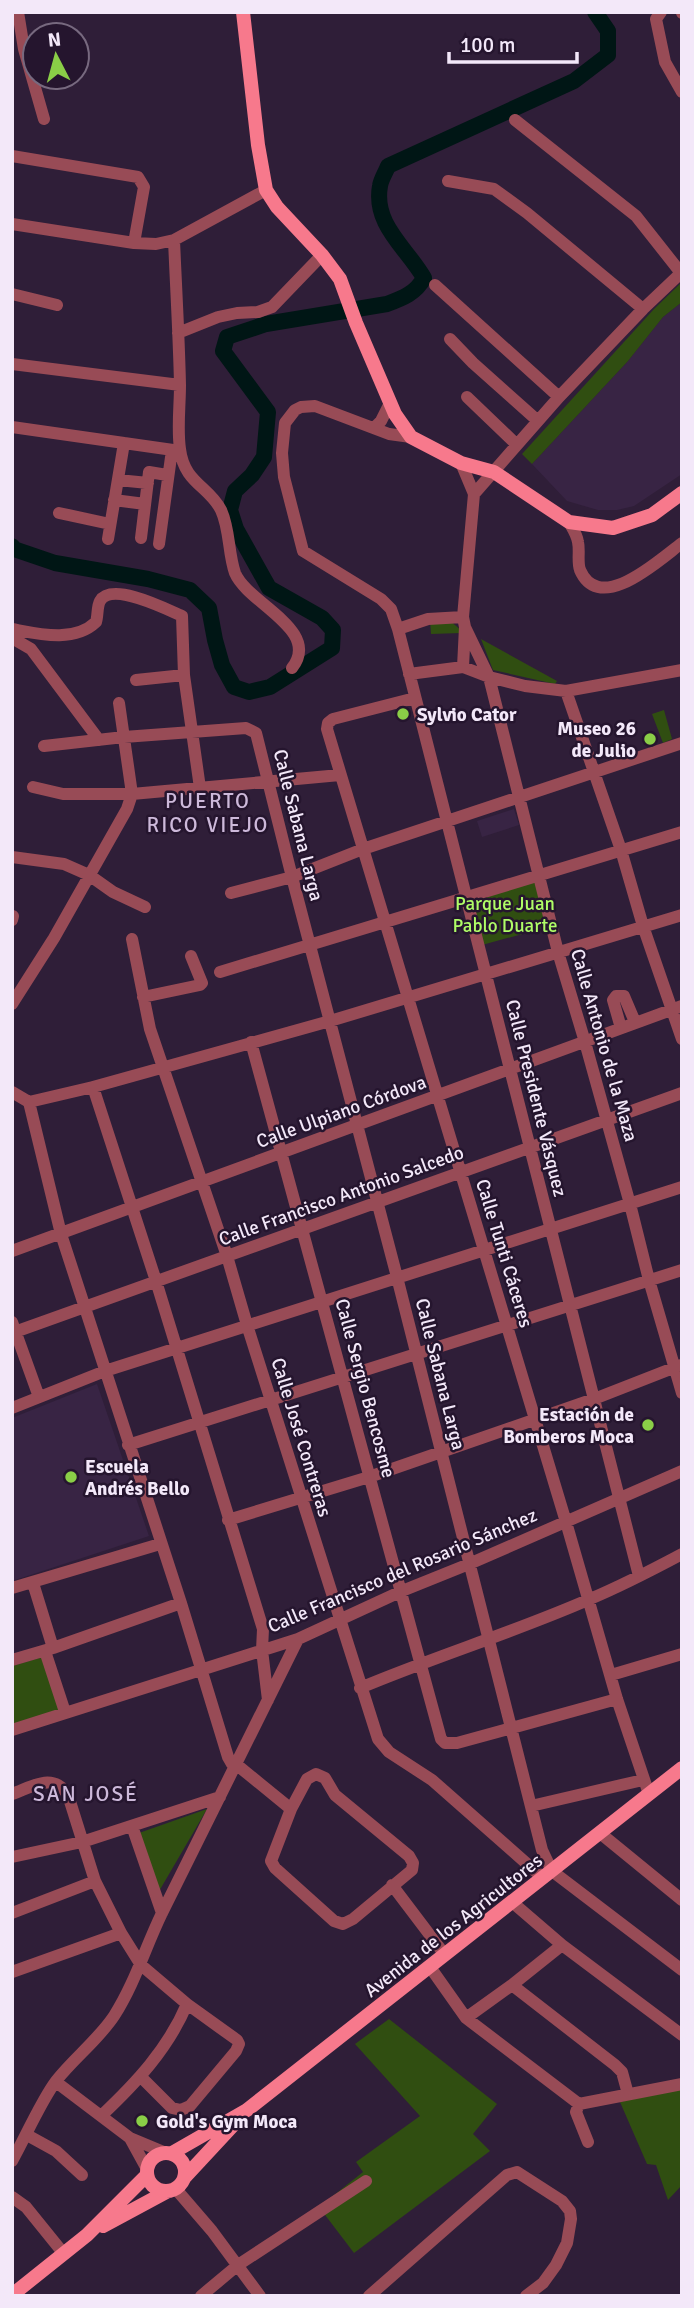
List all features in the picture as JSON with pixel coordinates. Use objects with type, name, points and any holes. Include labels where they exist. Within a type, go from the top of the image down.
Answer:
[{"type":"main road","points":[[243,12],[258,145],[266,190],[277,207],[322,255],[340,279],[390,402],[411,437],[461,463],[494,472],[569,522],[613,527],[652,515],[682,493]]},
{"type":"main road","name":"Avenida de los Agricultores","points":[[87,2235],[176,2186],[247,2110],[682,1768]]},
{"type":"main road","name":"Avenida de los Agricultores","points":[[169,2153],[247,2110]]},
{"type":"main road","points":[[12,2295],[87,2235],[147,2172],[154,2157],[169,2153],[183,2163],[176,2186],[155,2187],[147,2172]]},
{"type":"street","points":[[18,12],[18,49],[44,119]]},
{"type":"street","points":[[660,12],[656,19],[665,62],[682,92]]},
{"type":"street","points":[[474,494],[559,397],[681,272],[636,216],[515,120]]},
{"type":"street","points":[[12,156],[138,177],[144,187],[134,243]]},
{"type":"street","points":[[448,181],[494,189],[643,309]]},
{"type":"street","points":[[12,223],[134,243],[156,244],[174,240],[266,190]]},
{"type":"street","points":[[159,544],[167,475],[176,450],[180,385],[174,240]]},
{"type":"street","points":[[178,333],[218,317],[258,312],[272,307],[322,255]]},
{"type":"street","points":[[494,472],[504,467],[682,282]]},
{"type":"street","points":[[435,285],[559,397]]},
{"type":"street","points":[[12,295],[57,304]]},
{"type":"street","points":[[450,339],[538,421]]},
{"type":"street","points":[[12,378],[13,364],[180,385]]},
{"type":"street","points":[[467,397],[516,444]]},
{"type":"street","points":[[374,428],[382,421],[390,402]]},
{"type":"street","name":"Calle Presidente Vásquez","points":[[374,428],[315,406],[301,407],[289,417],[283,432],[284,477],[303,551],[381,599],[391,609],[398,629],[639,1576]]},
{"type":"street","points":[[12,427],[176,450]]},
{"type":"street","points":[[374,428],[411,437]]},
{"type":"street","points":[[108,539],[124,443]]},
{"type":"street","points":[[176,450],[190,477],[222,512],[236,574],[270,611],[295,632],[300,643],[300,652],[292,668]]},
{"type":"street","points":[[461,463],[474,494],[463,667]]},
{"type":"street","points":[[141,538],[149,472],[167,475]]},
{"type":"street","points":[[118,480],[148,483]]},
{"type":"street","points":[[114,500],[145,504]]},
{"type":"street","points":[[60,513],[110,524]]},
{"type":"street","points":[[569,522],[578,540],[580,569],[591,582],[604,588],[620,586],[682,543]]},
{"type":"street","points":[[12,629],[43,634],[77,633],[96,622],[102,598],[118,595],[141,598],[183,616],[184,675],[200,788]]},
{"type":"street","points":[[398,629],[428,619],[464,622]]},
{"type":"street","name":"Calle Antonio de la Maza","points":[[464,622],[489,677],[558,952],[607,1120],[649,1280],[678,1366],[682,1393]]},
{"type":"street","points":[[12,638],[31,649],[99,740]]},
{"type":"street","points":[[409,674],[463,667],[525,686],[566,691],[682,670]]},
{"type":"street","points":[[136,680],[184,675]]},
{"type":"street","points":[[566,691],[621,850],[643,926],[677,1008],[682,1039]]},
{"type":"street","name":"Calle Tunti Cáceres","points":[[415,698],[332,719],[327,729],[617,1699],[649,1794]]},
{"type":"street","points":[[12,1004],[54,938],[127,809],[132,794],[119,704]]},
{"type":"street","name":"Calle Sabana Larga","points":[[193,733],[252,730],[256,733],[417,1354],[548,1875]]},
{"type":"street","points":[[44,746],[193,733]]},
{"type":"street","points":[[231,893],[292,877],[363,849],[682,743]]},
{"type":"street","points":[[33,787],[63,794],[132,794],[340,775]]},
{"type":"street","points":[[220,972],[682,832]]},
{"type":"street","points":[[12,857],[64,864],[145,907]]},
{"type":"street","points":[[12,1092],[29,1102],[93,1087],[330,1021],[643,926],[681,917]]},
{"type":"street","name":"Calle José Contreras","points":[[132,939],[150,1029],[227,1256],[378,1739],[389,1752],[432,1780],[548,1875]]},
{"type":"street","points":[[143,997],[200,985],[202,983],[191,956]]},
{"type":"street","points":[[621,1028],[613,1005],[616,996],[624,996],[635,1023]]},
{"type":"street","name":"Calle Ulpiano Córdova","points":[[12,1251],[677,1008]]},
{"type":"street","name":"Calle Sergio Bencosme","points":[[251,1042],[402,1591],[438,1734],[445,1743],[457,1743],[512,1728]]},
{"type":"street","points":[[93,1087],[156,1281],[262,1629],[268,1700]]},
{"type":"street","name":"Calle Francisco Antonio Salcedo","points":[[13,1329],[84,1307],[682,1093]]},
{"type":"street","points":[[29,1102],[61,1234],[228,1757],[232,1764],[237,1765],[291,1810]]},
{"type":"street","points":[[12,1408],[105,1371],[682,1187]]},
{"type":"street","points":[[128,1445],[682,1270]]},
{"type":"street","points":[[13,1329],[39,1397]]},
{"type":"street","points":[[228,1520],[369,1477],[594,1399],[678,1366]]},
{"type":"street","name":"Calle Francisco del Rosario Sánchez","points":[[12,1730],[298,1639],[402,1591],[682,1471]]},
{"type":"street","points":[[12,1588],[160,1544]]},
{"type":"street","points":[[360,1688],[589,1600],[682,1554]]},
{"type":"street","points":[[33,1583],[65,1712]]},
{"type":"street","points":[[12,1660],[49,1650],[181,1603]]},
{"type":"street","points":[[262,1629],[277,1645],[284,1667]]},
{"type":"street","points":[[12,2161],[55,2082],[112,2019],[141,1965],[151,1935],[298,1639]]},
{"type":"street","points":[[611,1675],[682,1654]]},
{"type":"street","points":[[512,1728],[617,1699]]},
{"type":"street","points":[[316,1774],[325,1778],[335,1795],[412,1859],[414,1867],[348,1922],[334,1922],[272,1865],[271,1857],[291,1810],[307,1779],[316,1774]]},
{"type":"street","points":[[531,1806],[643,1780]]},
{"type":"street","points":[[12,1794],[46,1782],[56,1782],[68,1795],[94,1881],[141,1965],[187,2004],[237,2040],[239,2047],[190,2106],[181,2110],[172,2108],[141,2077]]},
{"type":"street","points":[[12,1857],[82,1842],[220,1797]]},
{"type":"street","points":[[132,1826],[162,1913]]},
{"type":"street","points":[[600,1833],[682,1900]]},
{"type":"street","points":[[548,1875],[682,1970]]},
{"type":"street","points":[[12,1913],[94,1881]]},
{"type":"street","points":[[392,1885],[445,1955]]},
{"type":"street","points":[[512,1902],[562,1945],[682,2035]]},
{"type":"street","points":[[12,1972],[121,1933]]},
{"type":"street","points":[[466,2018],[562,1945]]},
{"type":"street","points":[[430,1967],[466,2018],[579,2104],[682,2084]]},
{"type":"street","points":[[512,1985],[615,2065],[622,2072],[628,2094]]},
{"type":"street","points":[[101,2116],[141,2077],[164,2046],[187,2004]]},
{"type":"street","points":[[55,2082],[130,2138],[169,2153]]},
{"type":"street","points":[[579,2104],[576,2112],[588,2142]]},
{"type":"street","points":[[27,2135],[56,2151],[82,2175]]},
{"type":"street","points":[[130,2138],[147,2172]]},
{"type":"street","points":[[369,2296],[507,2175],[517,2172],[562,2201],[570,2211],[571,2219],[567,2243],[556,2265],[543,2283],[527,2296]]},
{"type":"street","points":[[201,2296],[238,2265],[366,2181]]},
{"type":"street","points":[[176,2186],[260,2296]]},
{"type":"street","points":[[12,2197],[26,2207],[64,2254]]},
{"type":"shaded area","points":[[682,302],[682,474],[634,506],[617,510],[598,510],[567,501],[532,464],[628,361],[663,317]]},
{"type":"shaded area","points":[[514,809],[519,825],[482,837],[477,821]]},
{"type":"shaded area","name":"Escuela Andrés Bello","points":[[97,1384],[149,1536],[12,1581],[12,1418]]},
{"type":"green space","points":[[682,282],[682,302],[663,317],[628,361],[532,464],[522,454],[654,309]]},
{"type":"green space","points":[[430,620],[449,620],[461,633],[431,634]]},
{"type":"green space","points":[[481,639],[557,681],[555,684],[493,670]]},
{"type":"green space","points":[[664,710],[672,739],[663,743],[652,714]]},
{"type":"green space","name":"Parque Juan Pablo Duarte","points":[[535,880],[548,927],[482,945],[470,899]]},
{"type":"green space","points":[[43,1657],[62,1710],[12,1725],[12,1666]]},
{"type":"green space","points":[[207,1809],[158,1893],[139,1833]]},
{"type":"green space","points":[[389,2019],[497,2104],[473,2134],[490,2151],[354,2253],[319,2207],[363,2172],[356,2162],[420,2116],[355,2044]]},
{"type":"green space","points":[[682,2088],[682,2185],[668,2200],[656,2165],[647,2164],[620,2102]]},
{"type":"waterway","points":[[12,546],[55,563],[148,579],[190,590],[209,608],[222,665],[234,687],[249,692],[270,687],[332,648],[333,630],[322,618],[269,588],[236,529],[230,510],[235,491],[252,475],[264,457],[268,412],[223,351],[227,337],[266,324],[387,304],[413,291],[424,278],[386,224],[379,200],[381,181],[388,166],[574,81],[608,55],[608,31],[595,12]]},
{"type":"place","name":"Sylvio Cator","points":[[403,714]]},
{"type":"place","name":"Museo 26 de Julio","points":[[650,739]]},
{"type":"place","name":"Estación de Bomberos Moca","points":[[648,1425]]},
{"type":"place","name":"Escuela Andrés Bello","points":[[71,1477]]},
{"type":"place","name":"Gold's Gym Moca","points":[[142,2121]]},
{"type":"district","name":"PUERTO RICO VIEJO","points":[[208,813]]},
{"type":"district","name":"SAN JOSÉ","points":[[86,1794]]}]
